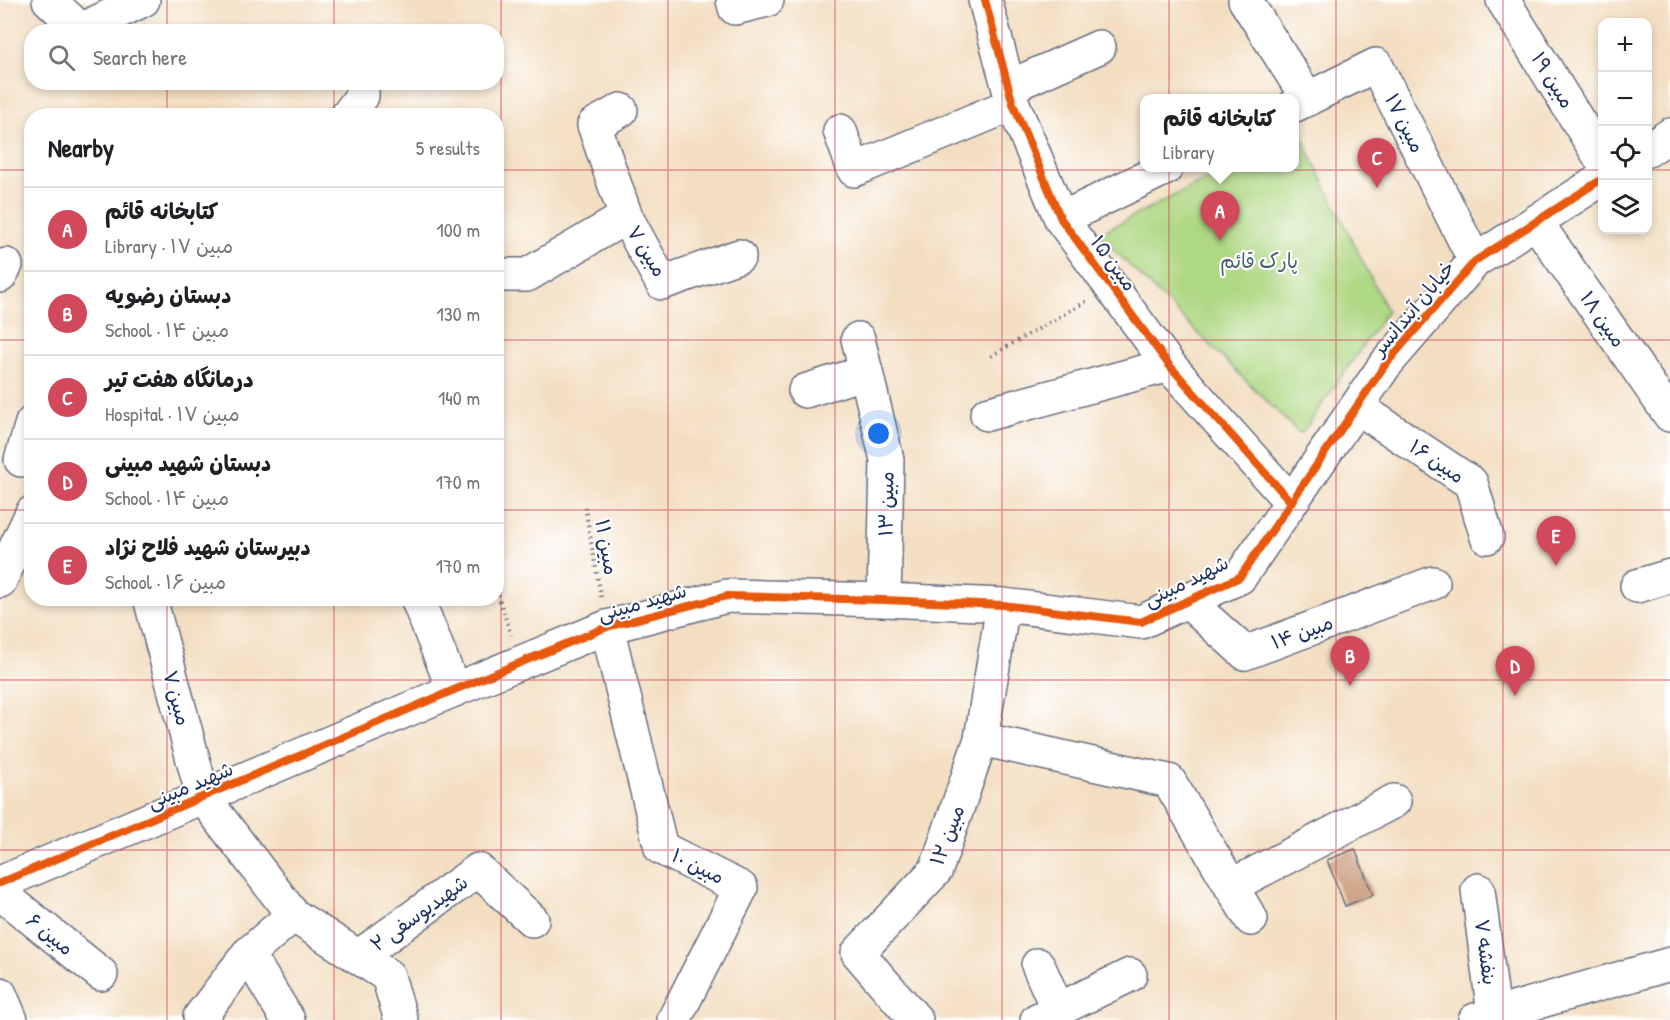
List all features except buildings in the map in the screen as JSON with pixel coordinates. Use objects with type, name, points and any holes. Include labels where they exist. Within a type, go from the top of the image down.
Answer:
[{"type":"street","points":[[49,0],[75,24]]},
{"type":"street","points":[[93,24],[143,0]]},
{"type":"street","points":[[733,0],[735,8],[767,0]]},
{"type":"street","name":"مبین ۱۵","points":[[985,0],[1011,96],[1061,219],[1169,365],[1291,502]]},
{"type":"street","points":[[1245,0],[1297,94]]},
{"type":"street","name":"مبین ۱۹","points":[[1503,0],[1598,154]]},
{"type":"street","points":[[840,131],[854,170],[1011,96],[1099,47]]},
{"type":"street","name":"مبین ۱۷","points":[[1301,102],[1376,65],[1475,261]]},
{"type":"street","points":[[353,108],[362,96],[362,90]]},
{"type":"street","points":[[621,110],[594,125],[626,218]]},
{"type":"street","points":[[1652,147],[1670,135]]},
{"type":"street","points":[[1061,219],[1158,172]]},
{"type":"street","name":"خیابان آبندانسر","points":[[1291,502],[1385,365],[1475,261],[1600,180]]},
{"type":"street","name":"مبین ۷","points":[[504,275],[527,275],[626,218],[662,283],[739,256]]},
{"type":"street","name":"مبین ۱۸","points":[[1536,222],[1670,415]]},
{"type":"street","name":"مبین ۱۳","points":[[858,339],[887,460],[884,600]]},
{"type":"street","points":[[987,414],[1169,365]]},
{"type":"street","points":[[805,391],[866,372]]},
{"type":"street","name":"مبین ۱۶","points":[[1357,407],[1471,483],[1486,537]]},
{"type":"street","points":[[18,459],[24,444]]},
{"type":"street","name":"شهید مبینی","points":[[0,883],[607,627],[727,596],[1003,605],[1141,622],[1240,577],[1291,502]]},
{"type":"street","points":[[0,581],[24,530]]},
{"type":"street","points":[[1637,586],[1670,576]]},
{"type":"street","name":"مبین ۱۴","points":[[1187,601],[1245,653],[1432,584]]},
{"type":"street","name":"مبین ۱۲","points":[[916,1020],[858,952],[936,870],[981,739],[1003,605]]},
{"type":"street","name":"مبین ۷","points":[[152,606],[203,797]]},
{"type":"street","points":[[420,606],[454,690]]},
{"type":"street","name":"مبین ۱۰","points":[[607,627],[661,848],[741,888],[674,1020]]},
{"type":"street","points":[[981,739],[1169,781],[1251,919]]},
{"type":"street","points":[[203,797],[293,915],[388,976],[400,1020]]},
{"type":"street","points":[[1231,885],[1394,801]]},
{"type":"street","name":"شهیدیوسفی ۲","points":[[358,957],[478,870],[532,920]]},
{"type":"street","name":"بنفشه ۷","points":[[1478,890],[1484,1017]]},
{"type":"street","name":"مبین ۶","points":[[0,893],[101,974]]},
{"type":"street","points":[[200,1017],[248,954],[293,915]]},
{"type":"street","points":[[248,954],[288,1020]]},
{"type":"street","points":[[1484,1017],[1670,964]]},
{"type":"street","points":[[1038,965],[1047,1015],[1130,975]]},
{"type":"street","points":[[0,994],[11,1020]]},
{"type":"path","points":[[991,356],[1110,286]]},
{"type":"path","points":[[501,606],[520,664]]},
{"type":"green space","name":"پارک قائم","points":[[1299,132],[1387,311],[1302,433],[1298,432],[1098,234],[1221,172],[1299,172]]},
{"type":"cycle path","points":[[985,0],[1013,104],[1061,219],[1169,365],[1291,502]]},
{"type":"cycle path","points":[[0,883],[607,627],[727,596],[1003,605],[1141,622],[1240,577],[1385,365],[1475,261],[1600,180]]},
{"type":"place","name":"درمانگاه هفت تیر","points":[[1377,188]]},
{"type":"place","name":"کتابخانه قائم","points":[[1220,241]]},
{"type":"place","name":"دبیرستان شهید فلاح نژاد","points":[[1556,566]]},
{"type":"place","name":"دبستان رضویه","points":[[1350,686]]},
{"type":"place","name":"دبستان شهید مبینی","points":[[1515,696]]}]
